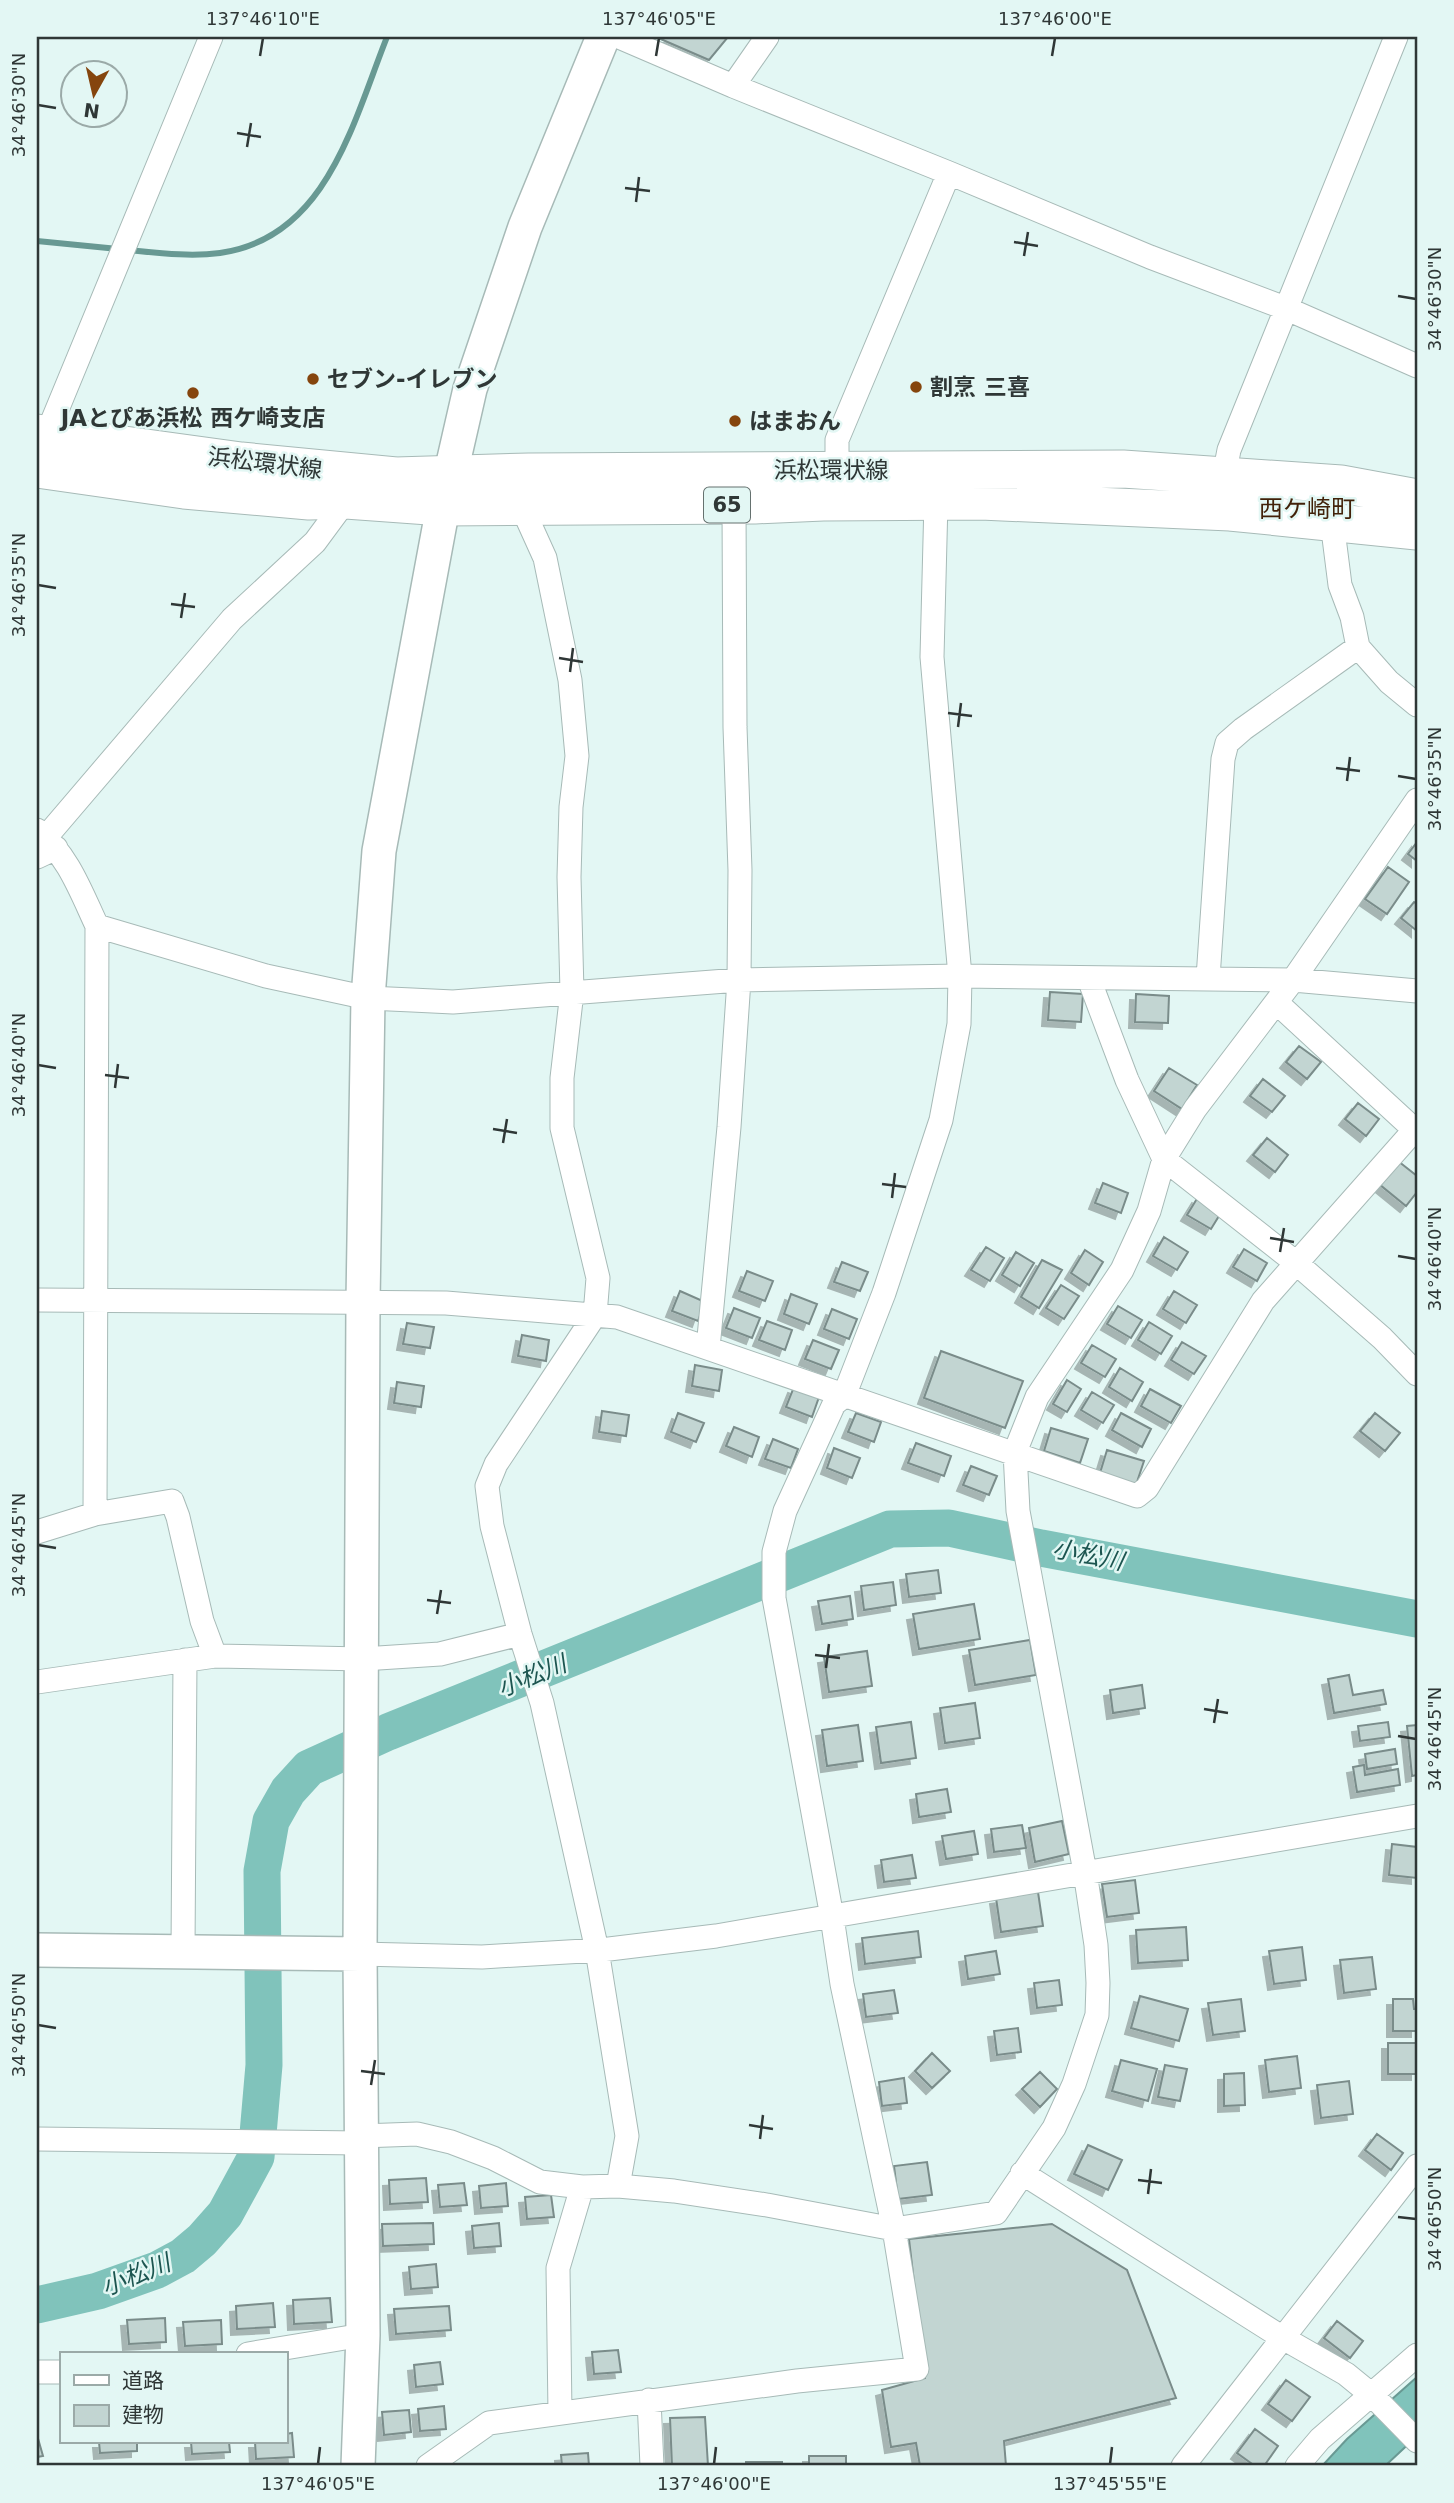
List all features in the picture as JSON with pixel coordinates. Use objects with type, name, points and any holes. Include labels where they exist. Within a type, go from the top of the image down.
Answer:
[{"type":"main road","name":"浜松環状線","points":[[42,433],[241,461],[396,476],[446,490],[521,505],[936,501],[1230,512],[1417,531]]},
{"type":"main road","name":"浜松環状線","points":[[37,469],[184,490],[309,501],[446,490],[837,469],[1123,469],[1341,484],[1417,498]]},
{"type":"street","points":[[42,433],[119,262],[211,37]]},
{"type":"street","points":[[358,2466],[363,2335],[360,1954],[363,1301],[368,998],[379,851],[446,490],[470,390],[525,227],[603,37]]},
{"type":"street","points":[[618,37],[1150,257],[1285,308],[1417,366]]},
{"type":"street","points":[[733,86],[767,37]]},
{"type":"street","points":[[1224,476],[1229,450],[1396,37]]},
{"type":"street","points":[[837,469],[837,440],[949,173]]},
{"type":"street","points":[[95,1514],[97,926],[68,865],[44,843],[232,619],[316,542],[346,500]]},
{"type":"street","points":[[428,2466],[489,2424],[649,2400],[917,2368],[894,2230],[842,1984],[774,1598],[774,1552],[785,1511],[834,1404],[844,1396],[884,1293],[941,1120],[959,1024],[960,976],[932,657],[936,501]]},
{"type":"street","points":[[521,505],[545,558],[569,680],[577,756],[571,807],[569,877],[572,992],[562,1078],[562,1128],[598,1278],[595,1315],[496,1464],[486,1486],[492,1526],[539,1693],[597,1950],[626,2136],[618,2186]]},
{"type":"street","points":[[708,1348],[729,1126],[739,980],[740,870],[735,727],[734,505]]},
{"type":"street","points":[[1332,522],[1340,585],[1352,617],[1358,648],[1389,682],[1417,705]]},
{"type":"street","points":[[1208,978],[1223,759],[1227,743],[1358,648]]},
{"type":"street","points":[[37,2139],[278,2141],[361,2139],[417,2134],[451,2142],[493,2158],[540,2182],[582,2187],[618,2186],[674,2191],[767,2205],[894,2230],[996,2213],[1054,2128],[1079,2072],[1097,2015],[1098,1983],[1096,1945],[1084,1872],[1018,1511],[1015,1452],[1037,1397],[1122,1270],[1149,1211],[1164,1159],[1195,1109],[1277,1003],[1417,800]]},
{"type":"street","points":[[97,926],[266,976],[368,998],[453,1002],[739,980],[960,976],[1293,980],[1417,991]]},
{"type":"street","points":[[1089,979],[1126,1080],[1164,1159],[1296,1262],[1382,1338],[1417,1374]]},
{"type":"street","points":[[37,1300],[446,1303],[617,1317],[1137,1496],[1147,1488],[1263,1301],[1416,1130],[1277,1003]]},
{"type":"street","points":[[37,1532],[95,1514],[172,1501],[202,1621],[215,1656]]},
{"type":"street","points":[[37,1682],[215,1656],[363,1659],[440,1654],[523,1643]]},
{"type":"street","points":[[183,1951],[185,1660]]},
{"type":"street","points":[[37,1950],[482,1956],[597,1950],[716,1936],[1417,1816]]},
{"type":"street","points":[[1182,2466],[1417,2166]]},
{"type":"street","points":[[1022,2174],[1283,2338],[1346,2374],[1417,2441]]},
{"type":"street","points":[[559,2413],[558,2268],[582,2187]]},
{"type":"street","points":[[259,2352],[363,2335]]},
{"type":"street","points":[[1297,2466],[1320,2439],[1373,2398],[1417,2355]]},
{"type":"street","points":[[37,2372],[60,2372]]},
{"type":"street","points":[[649,2400],[652,2466]]},
{"type":"water","points":[[1417,2377],[1417,2436],[1385,2466],[1322,2466],[1347,2439]]},
{"type":"building","points":[[656,37],[728,37],[709,60]]},
{"type":"building","points":[[1417,842],[1417,861],[1408,854]]},
{"type":"building","points":[[1388,867],[1409,882],[1387,914],[1365,899]]},
{"type":"building","points":[[1414,902],[1417,904],[1417,931],[1401,918]]},
{"type":"building","points":[[1050,992],[1083,994],[1081,1022],[1048,1020]]},
{"type":"building","points":[[1136,994],[1169,996],[1168,1023],[1135,1022]]},
{"type":"building","points":[[1299,1046],[1321,1062],[1307,1079],[1286,1062]]},
{"type":"building","points":[[1169,1068],[1197,1085],[1182,1109],[1154,1091]]},
{"type":"building","points":[[1263,1079],[1285,1096],[1272,1112],[1250,1096]]},
{"type":"building","points":[[1358,1103],[1379,1119],[1366,1136],[1345,1119]]},
{"type":"building","points":[[1267,1138],[1288,1155],[1275,1172],[1253,1155]]},
{"type":"building","points":[[1398,1161],[1417,1176],[1417,1192],[1406,1206],[1379,1184]]},
{"type":"building","points":[[1103,1183],[1128,1193],[1121,1213],[1095,1203]]},
{"type":"building","points":[[1198,1197],[1222,1211],[1211,1229],[1187,1215]]},
{"type":"building","points":[[1164,1237],[1188,1252],[1177,1270],[1153,1256]]},
{"type":"building","points":[[986,1247],[1004,1258],[990,1281],[971,1270]]},
{"type":"building","points":[[1244,1249],[1267,1263],[1257,1281],[1233,1267]]},
{"type":"building","points":[[1085,1250],[1103,1262],[1089,1285],[1071,1273]]},
{"type":"building","points":[[1016,1252],[1034,1263],[1020,1286],[1002,1275]]},
{"type":"building","points":[[1042,1260],[1062,1270],[1039,1308],[1021,1297]]},
{"type":"building","points":[[842,1262],[868,1272],[860,1291],[834,1282]]},
{"type":"building","points":[[747,1271],[773,1281],[765,1301],[739,1291]]},
{"type":"building","points":[[1061,1285],[1079,1296],[1064,1319],[1046,1308]]},
{"type":"building","points":[[680,1291],[705,1302],[698,1321],[672,1311]]},
{"type":"building","points":[[1174,1291],[1197,1305],[1186,1323],[1163,1309]]},
{"type":"building","points":[[791,1294],[817,1304],[809,1324],[784,1314]]},
{"type":"building","points":[[1118,1306],[1142,1320],[1131,1338],[1107,1324]]},
{"type":"building","points":[[734,1308],[760,1318],[752,1338],[726,1328]]},
{"type":"building","points":[[832,1309],[857,1319],[849,1339],[824,1329]]},
{"type":"building","points":[[767,1321],[792,1330],[785,1350],[759,1340]]},
{"type":"building","points":[[1149,1322],[1172,1336],[1161,1354],[1138,1340]]},
{"type":"building","points":[[407,1323],[434,1327],[430,1348],[403,1344]]},
{"type":"building","points":[[522,1335],[549,1340],[546,1361],[518,1356]]},
{"type":"building","points":[[813,1340],[839,1350],[831,1369],[805,1359]]},
{"type":"building","points":[[1182,1342],[1206,1356],[1194,1374],[1171,1360]]},
{"type":"building","points":[[1092,1345],[1116,1359],[1105,1377],[1081,1363]]},
{"type":"building","points":[[941,1351],[1023,1381],[1005,1428],[924,1398]]},
{"type":"building","points":[[695,1365],[722,1370],[719,1391],[692,1386]]},
{"type":"building","points":[[1120,1368],[1143,1382],[1132,1401],[1109,1387]]},
{"type":"building","points":[[1067,1380],[1081,1389],[1067,1412],[1053,1404]]},
{"type":"building","points":[[397,1382],[424,1386],[421,1407],[394,1403]]},
{"type":"building","points":[[794,1387],[819,1397],[812,1417],[786,1407]]},
{"type":"building","points":[[1150,1389],[1181,1406],[1171,1423],[1141,1406]]},
{"type":"building","points":[[1092,1392],[1114,1405],[1103,1423],[1081,1410]]},
{"type":"building","points":[[602,1411],[629,1415],[626,1436],[599,1432]]},
{"type":"building","points":[[678,1413],[704,1423],[696,1442],[671,1432]]},
{"type":"building","points":[[856,1413],[881,1422],[874,1442],[848,1432]]},
{"type":"building","points":[[1121,1413],[1151,1429],[1142,1447],[1112,1430]]},
{"type":"building","points":[[1375,1413],[1400,1433],[1385,1451],[1360,1431]]},
{"type":"building","points":[[734,1427],[759,1437],[752,1457],[726,1446]]},
{"type":"building","points":[[1051,1428],[1088,1439],[1080,1463],[1044,1451]]},
{"type":"building","points":[[773,1439],[798,1449],[791,1468],[765,1459]]},
{"type":"building","points":[[916,1443],[951,1456],[944,1476],[908,1463]]},
{"type":"building","points":[[834,1448],[860,1458],[852,1478],[827,1468]]},
{"type":"building","points":[[1107,1450],[1144,1461],[1136,1485],[1100,1473]]},
{"type":"building","points":[[971,1466],[997,1476],[989,1495],[963,1485]]},
{"type":"building","points":[[938,1570],[941,1593],[909,1597],[906,1574]]},
{"type":"building","points":[[893,1582],[896,1605],[864,1610],[861,1586]]},
{"type":"building","points":[[850,1596],[853,1619],[822,1624],[818,1601]]},
{"type":"building","points":[[974,1604],[980,1639],[919,1649],[913,1614]]},
{"type":"building","points":[[1030,1640],[1036,1675],[975,1685],[969,1650]]},
{"type":"building","points":[[867,1651],[872,1686],[829,1692],[824,1657]]},
{"type":"building","points":[[1349,1675],[1353,1695],[1383,1690],[1386,1704],[1334,1713],[1328,1679]]},
{"type":"building","points":[[1142,1685],[1145,1708],[1113,1713],[1110,1690]]},
{"type":"building","points":[[975,1703],[980,1738],[945,1743],[940,1708]]},
{"type":"building","points":[[911,1722],[916,1758],[881,1763],[876,1727]]},
{"type":"building","points":[[1388,1722],[1390,1737],[1360,1741],[1358,1726]]},
{"type":"building","points":[[858,1725],[863,1761],[827,1766],[822,1730]]},
{"type":"building","points":[[1417,1725],[1417,1775],[1412,1776],[1407,1726]]},
{"type":"building","points":[[1395,1749],[1397,1764],[1367,1769],[1365,1754]]},
{"type":"building","points":[[1364,1765],[1365,1775],[1398,1769],[1400,1785],[1357,1792],[1353,1767]]},
{"type":"building","points":[[947,1789],[951,1812],[919,1817],[916,1794]]},
{"type":"building","points":[[1062,1821],[1069,1854],[1035,1862],[1029,1828]]},
{"type":"building","points":[[1022,1825],[1026,1848],[994,1852],[991,1829]]},
{"type":"building","points":[[974,1831],[978,1854],[946,1859],[942,1836]]},
{"type":"building","points":[[1392,1844],[1417,1847],[1417,1878],[1389,1875]]},
{"type":"building","points":[[912,1855],[916,1878],[884,1882],[881,1860]]},
{"type":"building","points":[[1135,1880],[1139,1913],[1107,1917],[1102,1884]]},
{"type":"building","points":[[1038,1892],[1043,1926],[1001,1932],[996,1898]]},
{"type":"building","points":[[1186,1927],[1188,1960],[1138,1963],[1136,1930]]},
{"type":"building","points":[[918,1931],[921,1957],[865,1964],[862,1938]]},
{"type":"building","points":[[1302,1947],[1306,1980],[1274,1984],[1269,1951]]},
{"type":"building","points":[[996,1951],[1000,1974],[968,1979],[965,1956]]},
{"type":"building","points":[[1372,1957],[1376,1989],[1344,1993],[1340,1960]]},
{"type":"building","points":[[1059,1980],[1062,2005],[1037,2008],[1034,1983]]},
{"type":"building","points":[[894,1990],[898,2013],[866,2017],[863,1994]]},
{"type":"building","points":[[1140,1996],[1188,2009],[1179,2041],[1131,2028]]},
{"type":"building","points":[[1241,1999],[1245,2031],[1213,2035],[1208,2003]]},
{"type":"building","points":[[1393,1999],[1413,1999],[1414,2009],[1417,2009],[1417,2031],[1393,2031]]},
{"type":"building","points":[[1018,2028],[1021,2052],[997,2055],[994,2031]]},
{"type":"building","points":[[1388,2043],[1417,2043],[1417,2074],[1388,2074]]},
{"type":"building","points":[[932,2053],[950,2071],[932,2088],[915,2071]]},
{"type":"building","points":[[1297,2056],[1301,2088],[1269,2092],[1265,2060]]},
{"type":"building","points":[[1121,2060],[1157,2069],[1148,2101],[1112,2091]]},
{"type":"building","points":[[1165,2065],[1187,2069],[1180,2101],[1158,2097]]},
{"type":"building","points":[[1040,2072],[1057,2089],[1040,2107],[1022,2089]]},
{"type":"building","points":[[1244,2073],[1245,2105],[1224,2106],[1224,2074]]},
{"type":"building","points":[[904,2078],[907,2103],[882,2106],[879,2082]]},
{"type":"building","points":[[1349,2081],[1353,2114],[1321,2118],[1317,2085]]},
{"type":"building","points":[[1377,2134],[1403,2153],[1391,2170],[1365,2150]]},
{"type":"building","points":[[1088,2145],[1122,2160],[1108,2190],[1074,2174]]},
{"type":"building","points":[[927,2162],[932,2195],[898,2199],[894,2166]]},
{"type":"building","points":[[426,2178],[428,2202],[390,2204],[389,2180]]},
{"type":"building","points":[[464,2183],[467,2205],[440,2207],[438,2185]]},
{"type":"building","points":[[506,2183],[508,2206],[481,2208],[479,2186]]},
{"type":"building","points":[[551,2195],[554,2217],[527,2219],[525,2197]]},
{"type":"building","points":[[433,2223],[434,2244],[383,2246],[382,2224]]},
{"type":"building","points":[[499,2223],[501,2246],[474,2248],[472,2226]]},
{"type":"building","points":[[1052,2224],[1127,2270],[1176,2398],[1004,2441],[1006,2466],[920,2466],[916,2443],[891,2447],[882,2390],[925,2378],[909,2239]]},
{"type":"building","points":[[436,2264],[438,2287],[411,2289],[409,2267]]},
{"type":"building","points":[[330,2298],[332,2322],[294,2324],[293,2300]]},
{"type":"building","points":[[273,2303],[275,2327],[237,2329],[236,2306]]},
{"type":"building","points":[[449,2306],[451,2330],[396,2334],[394,2309]]},
{"type":"building","points":[[165,2318],[166,2342],[129,2344],[127,2320]]},
{"type":"building","points":[[221,2320],[222,2344],[185,2346],[183,2322]]},
{"type":"building","points":[[1337,2321],[1363,2341],[1350,2358],[1324,2338]]},
{"type":"building","points":[[618,2350],[621,2372],[594,2374],[592,2352]]},
{"type":"building","points":[[440,2362],[443,2384],[416,2387],[414,2365]]},
{"type":"building","points":[[1286,2380],[1310,2397],[1292,2421],[1268,2404]]},
{"type":"building","points":[[444,2406],[446,2429],[420,2431],[418,2409]]},
{"type":"building","points":[[409,2410],[411,2432],[384,2435],[382,2412]]},
{"type":"building","points":[[705,2417],[708,2466],[672,2466],[670,2418]]},
{"type":"building","points":[[1255,2429],[1278,2446],[1264,2466],[1255,2466],[1237,2453]]},
{"type":"building","points":[[292,2433],[294,2457],[256,2459],[255,2444],[287,2444],[287,2434]]},
{"type":"building","points":[[37,2435],[43,2456],[37,2457]]},
{"type":"building","points":[[99,2444],[137,2444],[137,2451],[100,2453]]},
{"type":"building","points":[[191,2444],[229,2444],[230,2452],[192,2454]]},
{"type":"building","points":[[588,2453],[589,2466],[562,2466],[561,2455]]},
{"type":"building","points":[[809,2456],[846,2456],[846,2466],[809,2466]]},
{"type":"building","points":[[746,2462],[782,2462],[782,2466],[746,2466]]},
{"type":"waterway","points":[[129,250],[186,255],[220,253],[257,243],[286,225],[311,200],[331,171],[362,105],[387,37]]},
{"type":"waterway","points":[[37,241],[118,249]]},
{"type":"waterway","name":"小松川","points":[[37,2305],[98,2291],[157,2270],[183,2256],[202,2240],[225,2214],[256,2157],[264,2065],[262,1871],[271,1821],[288,1791],[309,1768],[388,1732],[890,1529],[949,1528],[1417,1619]]},
{"type":"place","name":"セブン-イレブン","points":[[313,379]]},
{"type":"place","name":"割烹 三喜","points":[[916,387]]},
{"type":"place","name":"JAとぴあ浜松 西ケ崎支店","points":[[193,393]]},
{"type":"place","name":"はまおん","points":[[735,421]]},
{"type":"district","name":"西ケ崎町","points":[[1307,509]]}]
